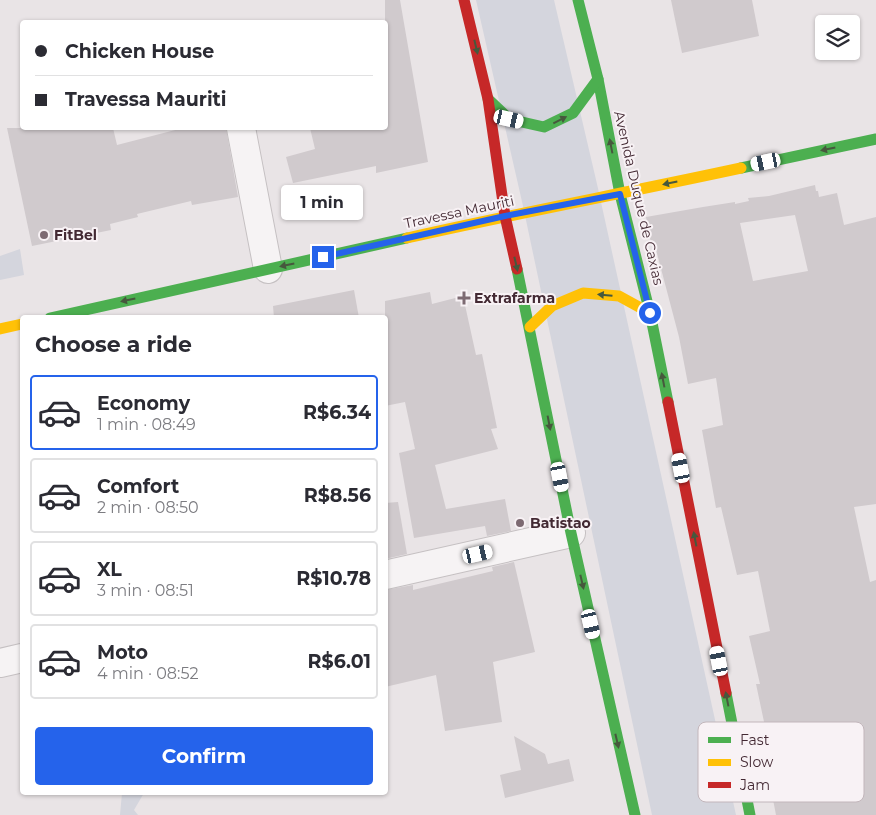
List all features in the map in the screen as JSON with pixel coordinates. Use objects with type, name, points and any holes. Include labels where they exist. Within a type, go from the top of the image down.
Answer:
[{"type":"main road","points":[[464,0],[488,99],[505,216],[530,327],[571,533],[634,815]]},
{"type":"main road","name":"Avenida Duque de Caxias","points":[[578,0],[598,79],[620,194],[650,313],[731,722]]},
{"type":"main road","points":[[488,99],[509,119],[544,128],[572,113],[598,79]]},
{"type":"main road","name":"Travessa Mauriti","points":[[63,315],[505,216],[620,194],[876,139]]},
{"type":"main road","points":[[530,327],[552,306],[583,293],[619,296],[650,313]]},
{"type":"main road","points":[[0,328],[20,324]]},
{"type":"main road","name":"Avenida Duque de Caxias","points":[[747,802],[750,815]]},
{"type":"street","points":[[242,130],[268,269]]},
{"type":"street","points":[[388,575],[571,533]]},
{"type":"street","points":[[0,663],[20,658]]},
{"type":"shaded area","points":[[476,0],[554,0],[597,184],[716,722],[698,722],[698,802],[733,802],[736,815],[652,815],[523,206]]},
{"type":"shaded area","points":[[20,249],[24,275],[0,280],[0,256]]},
{"type":"shaded area","points":[[122,795],[143,795],[134,810],[138,815],[120,815]]},
{"type":"building","points":[[385,0],[400,0],[428,162],[376,173],[376,166],[293,183],[286,157],[315,149],[310,130],[388,130],[388,20],[385,20]]},
{"type":"building","points":[[671,0],[752,0],[759,36],[682,53]]},
{"type":"building","points":[[7,128],[20,128],[20,130],[113,130],[117,145],[175,130],[226,130],[238,197],[192,205],[191,201],[137,214],[138,217],[110,224],[111,230],[32,246]]},
{"type":"building","points":[[815,185],[819,197],[837,193],[844,225],[876,217],[876,504],[854,507],[870,582],[876,580],[876,815],[776,815],[774,802],[864,802],[864,722],[764,722],[756,684],[760,684],[749,636],[770,631],[758,571],[737,575],[721,507],[716,508],[702,430],[723,425],[716,378],[688,384],[679,337],[654,242],[651,243],[646,217],[735,202],[735,204],[749,201],[748,198],[769,196]],"holes":[[[795,215],[808,271],[753,281],[740,223]]]},
{"type":"building","points":[[354,290],[358,315],[274,315],[273,306]]},
{"type":"building","points":[[430,292],[432,304],[463,296],[476,355],[482,354],[497,428],[491,429],[498,449],[435,465],[446,509],[505,499],[511,531],[487,536],[485,526],[414,538],[399,453],[415,449],[405,402],[388,405],[388,315],[385,315],[385,301]]},
{"type":"building","points":[[398,502],[407,554],[388,558],[388,503]]},
{"type":"building","points":[[514,562],[535,652],[493,662],[502,722],[445,731],[436,675],[388,686],[388,589],[413,585],[413,590],[493,571],[492,567]]},
{"type":"building","points":[[514,736],[545,754],[548,764],[569,759],[574,781],[505,798],[500,775],[521,770]]},
{"type":"traffic: fast","points":[[578,0],[598,79],[620,194],[650,313],[668,402]]},
{"type":"traffic: fast","points":[[488,99],[509,119],[544,127],[573,113],[598,79]]},
{"type":"traffic: fast","points":[[741,168],[876,139]]},
{"type":"traffic: fast","points":[[63,315],[407,238]]},
{"type":"traffic: fast","points":[[517,269],[571,533],[635,815]]},
{"type":"traffic: fast","points":[[726,693],[732,722]]},
{"type":"traffic: fast","points":[[747,802],[750,815]]},
{"type":"traffic: slow","points":[[407,238],[741,168]]},
{"type":"traffic: slow","points":[[530,327],[552,306],[583,293],[619,296],[650,313]]},
{"type":"traffic: slow","points":[[0,329],[20,324]]},
{"type":"traffic: jam","points":[[464,0],[488,99],[505,216],[517,269]]},
{"type":"traffic: jam","points":[[668,402],[726,693]]},
{"type":"place","name":"FitBel","points":[[44,235]]},
{"type":"place","name":"Extrafarma","points":[[464,298]]},
{"type":"place","name":"Batistao","points":[[520,523]]},
{"type":"route","points":[[323,257],[505,216],[620,194],[650,313]]}]
